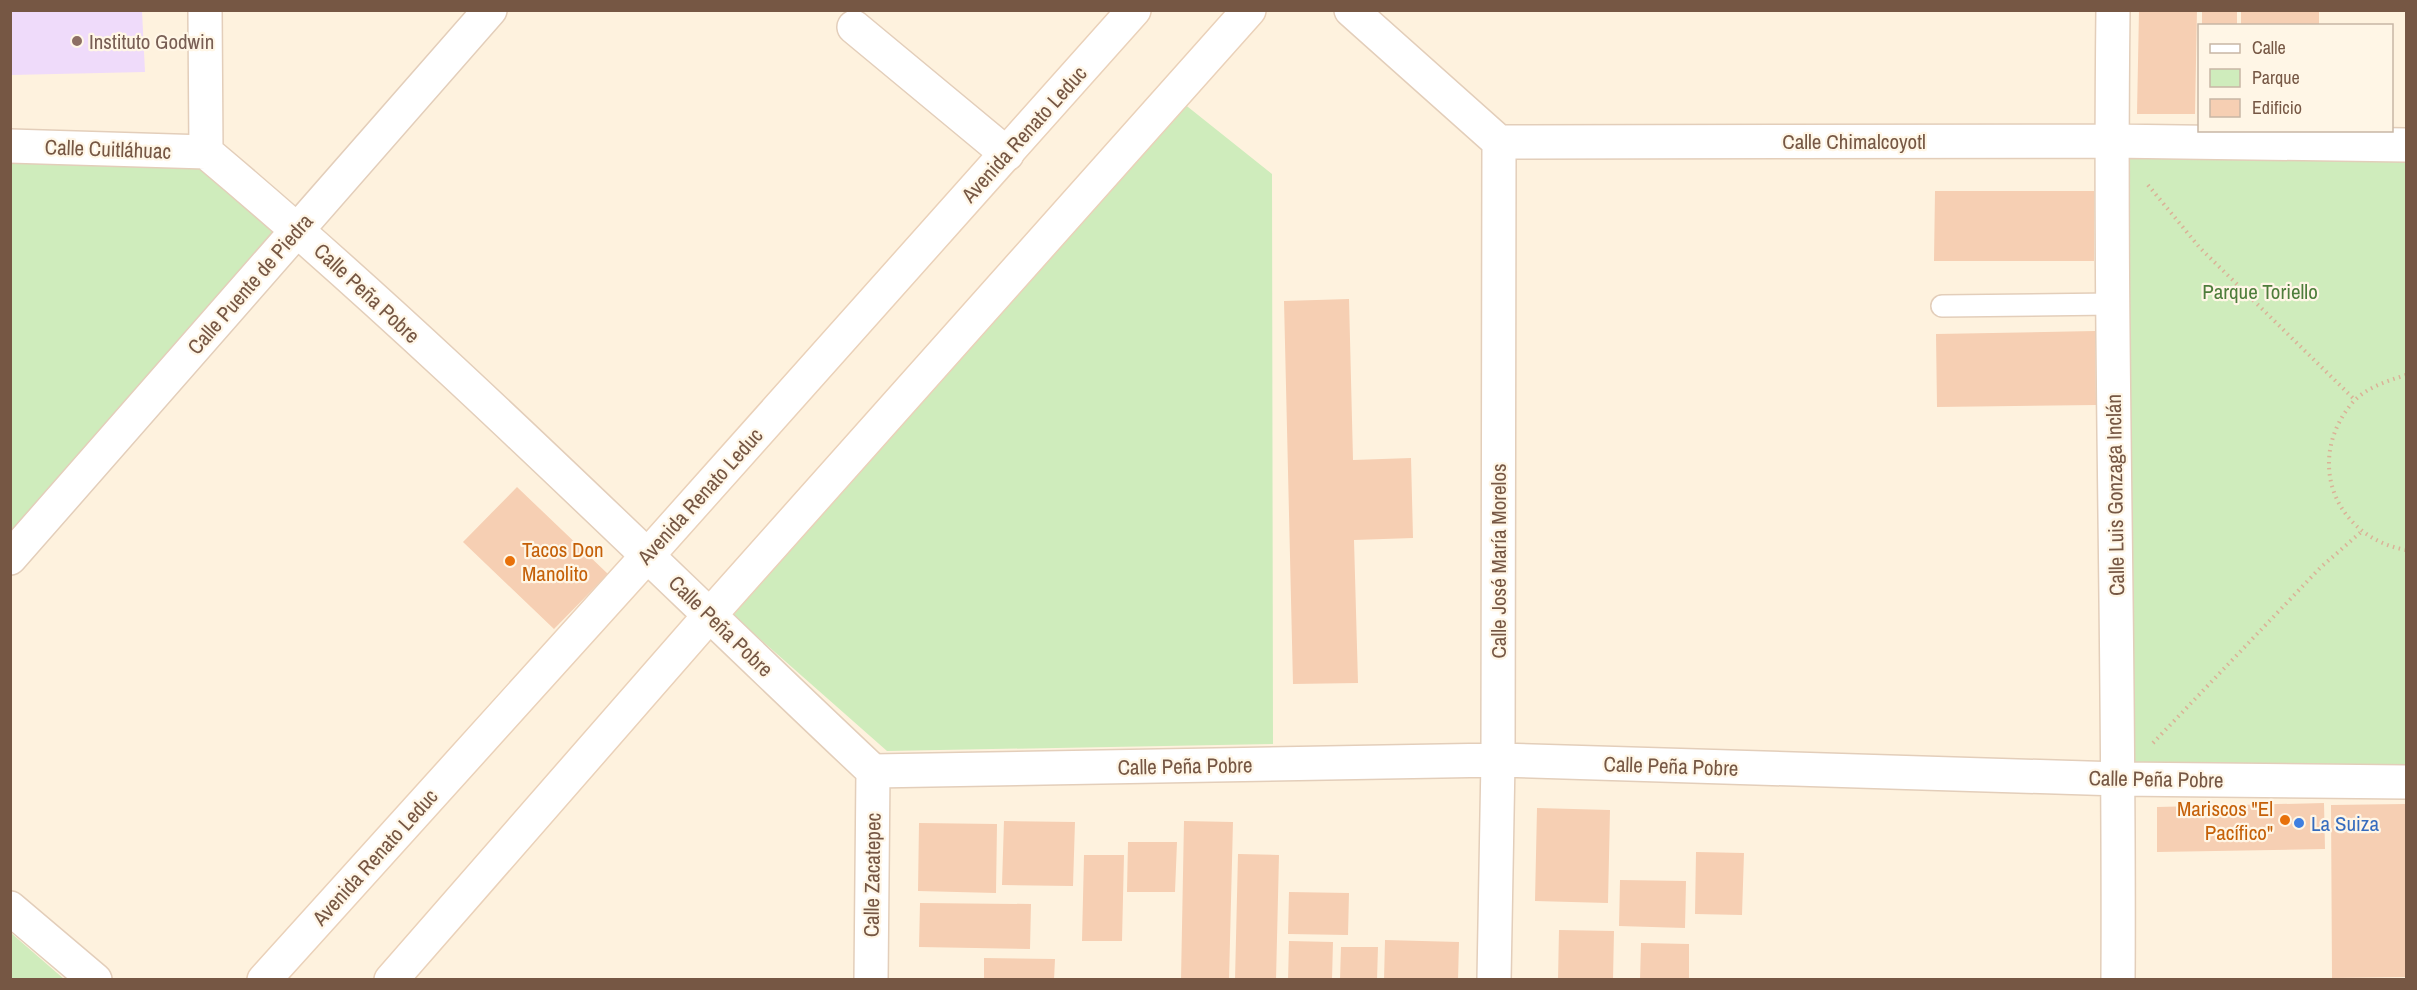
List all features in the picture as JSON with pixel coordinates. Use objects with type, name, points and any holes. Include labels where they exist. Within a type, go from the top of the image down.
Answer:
[{"type":"street","points":[[205,10],[206,152]]},
{"type":"street","name":"Calle Puente de Piedra","points":[[10,558],[490,10]]},
{"type":"street","name":"Avenida Renato Leduc","points":[[264,980],[648,555],[1134,10]]},
{"type":"street","points":[[391,980],[708,616],[1249,10]]},
{"type":"street","points":[[1351,10],[1498,142]]},
{"type":"street","name":"Calle Luis Gonzaga Inclán","points":[[2113,10],[2111,141],[2119,779],[2118,980]]},
{"type":"street","points":[[854,27],[1007,154]]},
{"type":"street","name":"Calle Chimalcoyotl","points":[[1498,142],[2111,141],[2406,146]]},
{"type":"street","name":"Calle José María Morelos","points":[[1494,980],[1498,760],[1498,142]]},
{"type":"street","name":"Calle Cuitláhuac","points":[[10,146],[206,152]]},
{"type":"street","name":"Calle Peña Pobre","points":[[206,152],[298,229],[648,555],[708,616],[873,771],[1498,760],[2119,779],[2406,782]]},
{"type":"street","name":"Calle Zacatepec","points":[[871,980],[873,771]]},
{"type":"street","points":[[10,908],[95,980]]},
{"type":"lane","points":[[1942,306],[2113,304]]},
{"type":"path","points":[[2111,141],[2200,248],[2355,400]]},
{"type":"path","points":[[2406,375],[2378,384],[2355,400],[2337,424],[2329,453],[2331,483],[2342,510],[2361,532],[2387,547],[2406,550]]},
{"type":"path","points":[[2119,779],[2320,568],[2361,532]]},
{"type":"shaded area","name":"Instituto Godwin","points":[[10,11],[142,11],[145,72],[11,75]]},
{"type":"green space","points":[[1183,103],[1272,174],[1273,744],[887,751],[726,609]]},
{"type":"green space","name":"Parque Toriello","points":[[2111,141],[2406,145],[2406,782],[2119,779]]},
{"type":"green space","points":[[206,152],[298,229],[11,537],[11,155]]},
{"type":"green space","points":[[11,933],[64,979],[11,979]]},
{"type":"building","points":[[2139,10],[2197,10],[2195,114],[2137,114]]},
{"type":"building","points":[[2202,10],[2237,10],[2237,24],[2202,24]]},
{"type":"building","points":[[2241,10],[2319,10],[2319,24],[2241,24]]},
{"type":"building","points":[[1935,191],[2094,191],[2094,261],[1934,261]]},
{"type":"building","points":[[1349,299],[1353,460],[1411,458],[1413,538],[1354,540],[1358,683],[1293,684],[1284,301]]},
{"type":"building","points":[[2095,331],[2096,405],[1937,407],[1936,334]]},
{"type":"building","points":[[517,487],[608,574],[554,629],[463,542]]},
{"type":"building","points":[[2324,803],[2325,849],[2157,852],[2157,807]]},
{"type":"building","points":[[2406,804],[2406,977],[2332,978],[2331,805]]},
{"type":"building","points":[[1537,808],[1610,810],[1608,903],[1535,901]]},
{"type":"building","points":[[1004,821],[1075,822],[1073,886],[1002,885]]},
{"type":"building","points":[[1184,821],[1233,822],[1229,980],[1181,980]]},
{"type":"building","points":[[919,823],[997,824],[996,893],[918,891]]},
{"type":"building","points":[[1128,842],[1177,842],[1175,892],[1127,892]]},
{"type":"building","points":[[1696,852],[1744,853],[1742,915],[1695,914]]},
{"type":"building","points":[[1238,854],[1279,855],[1276,980],[1235,980]]},
{"type":"building","points":[[1084,855],[1124,855],[1122,941],[1082,941]]},
{"type":"building","points":[[1620,880],[1686,881],[1685,928],[1619,926]]},
{"type":"building","points":[[1289,892],[1349,893],[1348,935],[1288,934]]},
{"type":"building","points":[[920,903],[1031,904],[1030,949],[919,947]]},
{"type":"building","points":[[1559,930],[1614,931],[1613,980],[1558,980]]},
{"type":"building","points":[[1385,940],[1459,942],[1458,980],[1384,980]]},
{"type":"building","points":[[1289,941],[1333,942],[1332,980],[1288,980]]},
{"type":"building","points":[[1641,943],[1689,944],[1689,980],[1640,980]]},
{"type":"building","points":[[1341,947],[1378,947],[1377,980],[1340,980]]},
{"type":"building","points":[[984,958],[1055,959],[1054,980],[984,980]]},
{"type":"place","name":"Instituto Godwin","points":[[77,41]]},
{"type":"place","name":"Tacos Don Manolito","points":[[510,561]]},
{"type":"place","name":"Mariscos \"El Pacífico\"","points":[[2285,820]]},
{"type":"place","name":"La Suiza","points":[[2299,823]]}]
